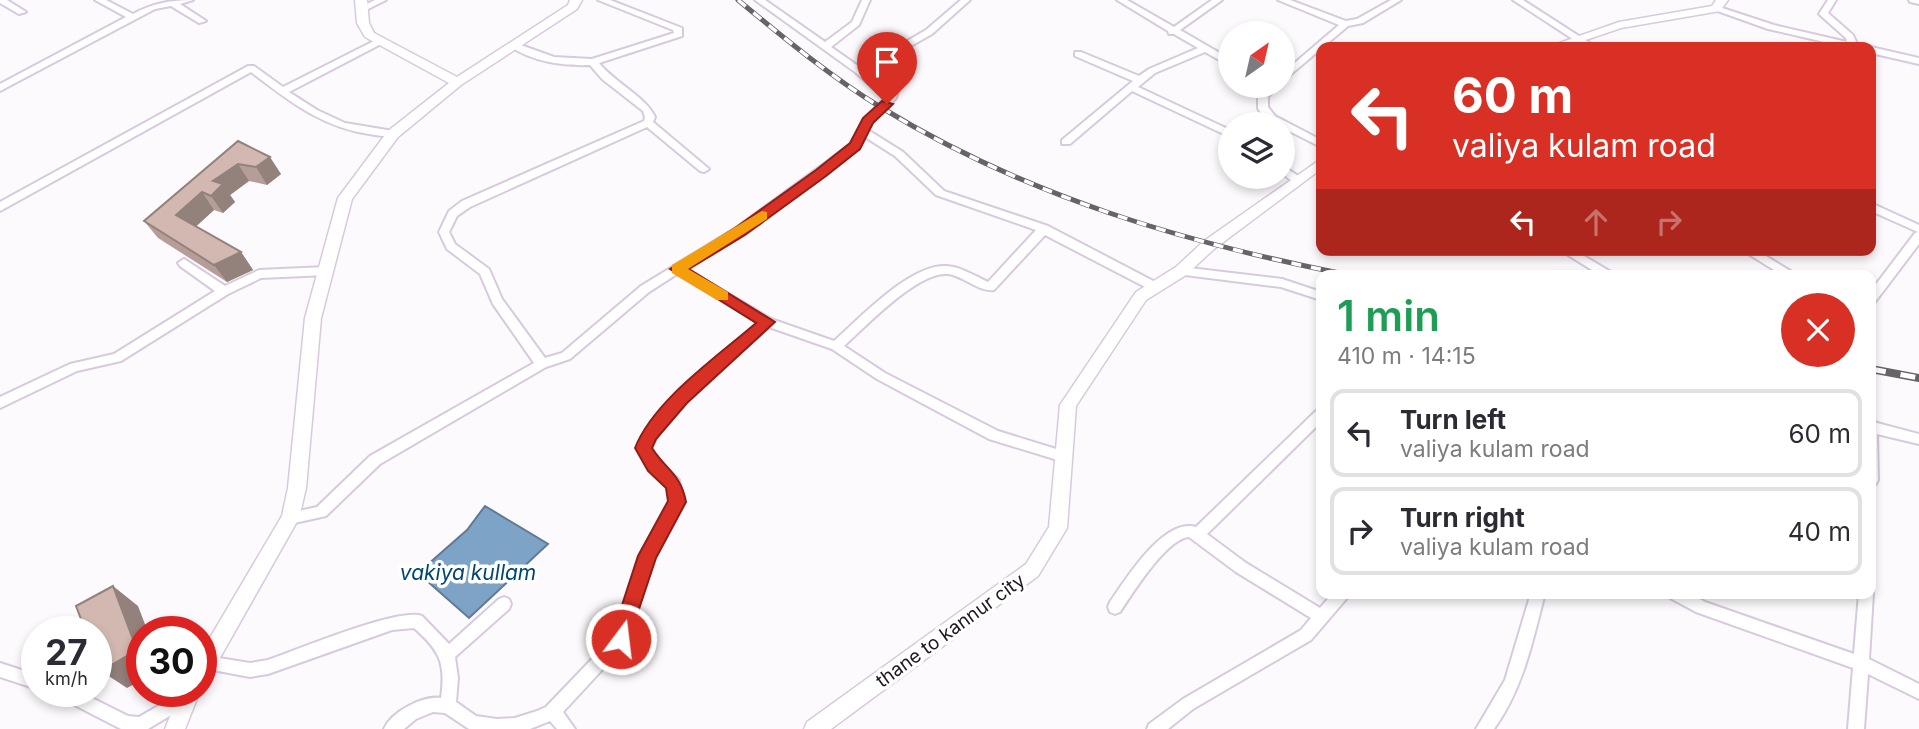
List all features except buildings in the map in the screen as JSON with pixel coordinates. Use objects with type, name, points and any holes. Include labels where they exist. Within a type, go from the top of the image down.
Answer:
[{"type":"street","points":[[1,0],[22,12]]},
{"type":"street","points":[[99,0],[132,17]]},
{"type":"street","points":[[0,88],[157,5],[175,5],[189,0]]},
{"type":"street","points":[[382,0],[361,4],[363,23],[378,42],[457,82]]},
{"type":"street","points":[[217,645],[290,518],[296,488],[313,318],[345,198],[393,134],[457,82],[573,7],[576,0]]},
{"type":"street","points":[[515,46],[555,63],[579,65],[679,34],[677,28],[663,20],[602,0]]},
{"type":"street","points":[[759,0],[858,70],[891,98]]},
{"type":"street","points":[[825,47],[856,23],[866,0]]},
{"type":"street","points":[[290,518],[321,512],[375,460],[542,363],[566,356],[645,289],[740,232],[821,173],[855,146],[862,131],[891,98],[905,46],[929,32],[966,0]]},
{"type":"street","points":[[1121,0],[1218,58]]},
{"type":"street","points":[[1172,32],[1218,0]]},
{"type":"street","points":[[1282,0],[1345,24]]},
{"type":"street","points":[[1324,42],[1345,24],[1360,21],[1397,0]]},
{"type":"street","points":[[1517,0],[1584,42]]},
{"type":"street","points":[[1832,0],[1823,14],[1850,37],[1850,42]]},
{"type":"street","points":[[1913,0],[1919,2]]},
{"type":"street","points":[[1566,42],[1619,25],[1719,4],[1771,27],[1831,42]]},
{"type":"street","points":[[175,5],[202,21]]},
{"type":"street","points":[[284,91],[378,42]]},
{"type":"street","points":[[1295,68],[1316,49]]},
{"type":"street","points":[[1066,142],[1152,71],[1202,50]]},
{"type":"street","points":[[1876,51],[1919,61]]},
{"type":"street","points":[[1078,54],[1140,80]]},
{"type":"street","points":[[542,363],[498,301],[485,272],[451,246],[444,232],[448,221],[466,204],[648,123],[648,110],[605,77],[593,62]]},
{"type":"street","points":[[0,208],[251,68],[284,91],[353,128],[393,134]]},
{"type":"street","points":[[1131,87],[1218,128]]},
{"type":"street","points":[[1263,98],[1262,108],[1272,118],[1316,141]]},
{"type":"street","points":[[648,123],[704,169]]},
{"type":"street","points":[[862,131],[899,154],[940,193],[1044,229],[1155,287]]},
{"type":"street","name":"thane to kannur city","points":[[814,729],[1032,570],[1058,528],[1068,405],[1141,296],[1181,271],[1209,245],[1316,167]]},
{"type":"street","points":[[1876,209],[1919,229]]},
{"type":"street","points":[[836,346],[904,288],[929,275],[945,270],[990,287],[1044,229]]},
{"type":"street","points":[[1876,292],[1919,236]]},
{"type":"street","points":[[1576,256],[1601,270]]},
{"type":"street","points":[[1758,256],[1782,270]]},
{"type":"street","points":[[184,263],[224,290]]},
{"type":"street","points":[[677,269],[767,322],[836,346],[880,376],[994,435],[1064,457]]},
{"type":"street","points":[[0,402],[64,371],[117,358],[224,290],[258,274],[326,271]]},
{"type":"street","points":[[1181,271],[1282,283],[1316,294]]},
{"type":"street","points":[[392,729],[410,714],[433,704],[448,706],[473,723],[497,727],[515,726],[552,712],[621,639],[647,556],[677,502],[674,484],[654,466],[644,448],[648,436],[681,398],[767,322]]},
{"type":"street","points":[[1198,534],[1316,419]]},
{"type":"street","points":[[1876,427],[1919,439]]},
{"type":"street","points":[[1115,607],[1175,535],[1184,531],[1198,534],[1240,568],[1321,616]]},
{"type":"street","points":[[1155,729],[1188,704],[1306,635],[1337,599]]},
{"type":"street","points":[[1484,729],[1500,710],[1520,660],[1536,599]]},
{"type":"street","points":[[1686,599],[1701,607],[1863,664],[1919,692]]},
{"type":"street","points":[[1856,729],[1863,664],[1866,599]]},
{"type":"street","points":[[447,655],[504,604]]},
{"type":"street","points":[[217,669],[250,670],[268,667],[407,620],[417,621],[447,655],[453,667],[448,706]]},
{"type":"street","points":[[0,670],[21,677]]},
{"type":"street","points":[[94,707],[127,724],[141,725],[169,707]]},
{"type":"street","points":[[174,729],[183,707]]},
{"type":"street","points":[[552,712],[567,729]]},
{"type":"water","name":"vakiya kullam","points":[[485,506],[548,544],[469,618],[418,573],[467,530]]},
{"type":"railway","points":[[738,0],[808,57],[863,96],[937,139],[993,167],[1050,191],[1167,231],[1227,248],[1326,270]]},
{"type":"railway","points":[[1876,370],[1919,378]]},
{"type":"slow traffic","points":[[723,296],[677,269],[762,216]]},
{"type":"route","points":[[621,639],[626,615],[647,556],[677,502],[674,484],[654,466],[644,448],[648,436],[681,398],[767,322],[677,269],[740,232],[821,173],[855,146],[868,121],[887,104]]}]
